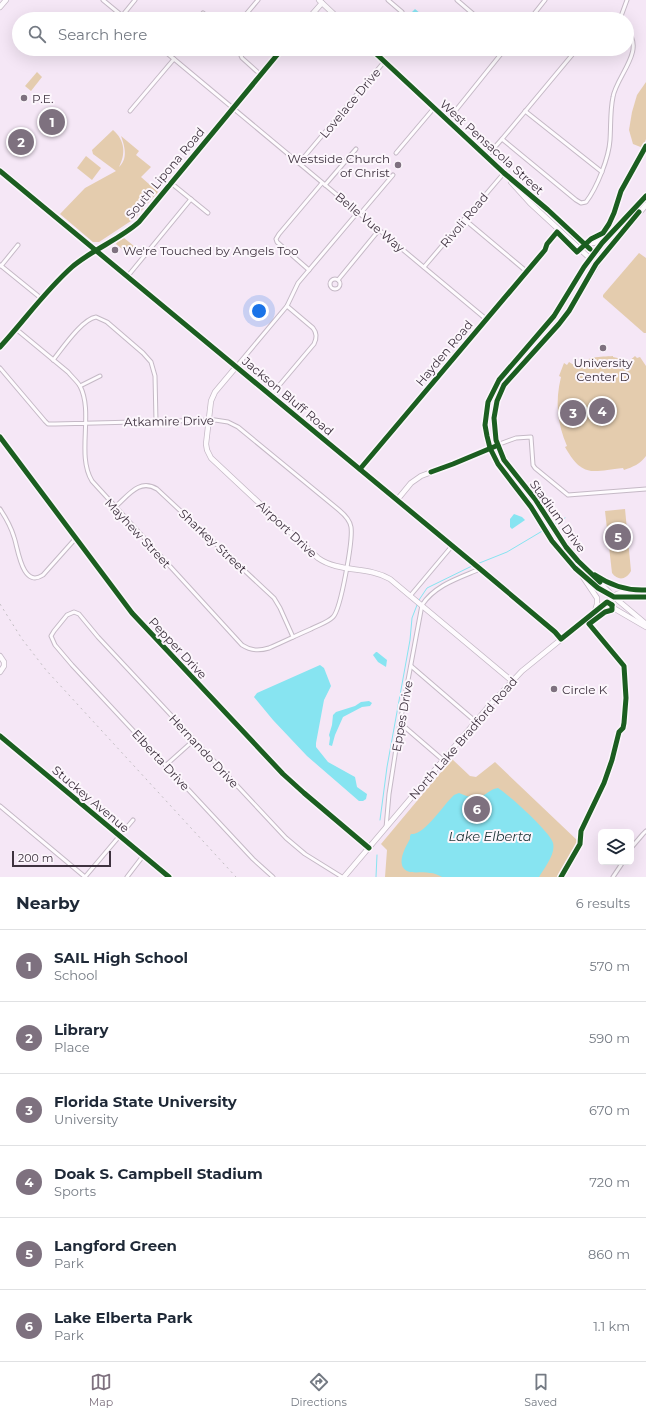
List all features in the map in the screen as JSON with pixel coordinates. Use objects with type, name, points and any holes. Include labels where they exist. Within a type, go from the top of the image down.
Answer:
[{"type":"street","points":[[0,7],[6,0]]},
{"type":"street","points":[[103,0],[117,12]]},
{"type":"street","points":[[125,12],[135,0]]},
{"type":"street","points":[[248,12],[258,0]]},
{"type":"street","points":[[388,0],[402,12]]},
{"type":"street","points":[[457,0],[471,12]]},
{"type":"street","points":[[536,12],[545,0]]},
{"type":"street","points":[[623,12],[627,0]]},
{"type":"street","points":[[313,12],[322,1],[332,12]]},
{"type":"street","name":"Belle Vue Way","points":[[170,56],[486,319]]},
{"type":"street","points":[[241,56],[261,74]]},
{"type":"street","name":"South Lipona Road","points":[[1,345],[72,268],[96,250],[133,227],[276,56]]},
{"type":"street","name":"West Pensacola Street","points":[[378,56],[486,157],[601,258]]},
{"type":"street","points":[[448,120],[499,56]]},
{"type":"street","points":[[486,157],[502,140],[571,56]]},
{"type":"street","points":[[502,140],[578,202],[584,202],[588,198],[602,172],[610,149],[613,96],[617,85],[631,63],[633,56]]},
{"type":"street","points":[[130,111],[174,59]]},
{"type":"street","name":"Lovelace Drive","points":[[299,163],[384,62]]},
{"type":"street","points":[[396,153],[434,108]]},
{"type":"street","points":[[525,111],[602,172]]},
{"type":"street","points":[[309,270],[276,241],[279,234],[356,149]]},
{"type":"street","name":"Jackson Bluff Road","points":[[0,171],[470,560],[555,632],[561,639]]},
{"type":"street","name":"West Pensacola Street","points":[[504,173],[530,203],[596,264]]},
{"type":"street","name":"Rivoli Road","points":[[424,267],[504,173]]},
{"type":"street","points":[[236,367],[287,306],[295,287],[393,175]]},
{"type":"street","points":[[171,183],[208,213]]},
{"type":"street","name":"Stadium Drive","points":[[614,597],[598,588],[579,572],[550,538],[528,503],[498,464],[490,448],[486,430],[486,419],[488,402],[495,385],[506,370],[554,316],[590,258],[607,237],[646,196]]},
{"type":"street","points":[[127,277],[191,199]]},
{"type":"street","name":"Stadium Drive","points":[[614,597],[566,547],[535,500],[507,464],[495,435],[494,418],[497,401],[508,381],[564,318],[596,264],[646,204]]},
{"type":"street","points":[[464,219],[526,271]]},
{"type":"street","points":[[338,280],[379,230]]},
{"type":"street","points":[[584,243],[597,243],[607,237]]},
{"type":"street","points":[[18,245],[1,265],[42,299]]},
{"type":"street","name":"Hayden Road","points":[[360,469],[545,250]]},
{"type":"street","points":[[271,396],[314,344],[316,336],[313,328],[287,306]]},
{"type":"street","points":[[53,360],[80,328],[89,320],[95,317],[107,322],[151,362],[155,376],[156,421]]},
{"type":"street","points":[[16,329],[74,378],[80,386],[100,376]]},
{"type":"street","name":"Airport Drive","points":[[236,367],[213,397],[209,409],[206,444],[208,454],[211,458],[318,558],[326,563],[374,572],[384,576],[421,604],[512,681]]},
{"type":"street","name":"Atkamire Drive","points":[[0,368],[46,422],[55,424],[208,420],[224,421],[238,427],[344,514],[351,527],[352,536],[339,606],[333,617]]},
{"type":"street","name":"Mayhew Street","points":[[80,386],[84,401],[85,456],[88,474],[96,487],[242,645],[249,649],[262,650],[269,648],[326,622],[333,617]]},
{"type":"street","name":"Pepper Drive","points":[[0,437],[132,612],[264,754],[299,789],[369,848]]},
{"type":"street","points":[[397,500],[411,483],[422,476],[516,438],[531,437],[534,467],[568,495],[646,489]]},
{"type":"street","name":"Sharkey Street","points":[[116,508],[136,488],[140,486],[149,485],[157,489],[274,598],[293,637]]},
{"type":"street","points":[[0,509],[15,538],[24,568],[30,576],[37,577],[43,574],[76,538]]},
{"type":"street","points":[[410,596],[452,546]]},
{"type":"street","points":[[582,565],[608,582],[630,590],[646,590]]},
{"type":"street","points":[[421,604],[442,586],[479,568]]},
{"type":"street","points":[[579,572],[597,598],[597,606],[592,614]]},
{"type":"street","name":"North Lake Bradford Road","points":[[343,877],[475,721],[512,681],[561,639],[620,592],[630,590]]},
{"type":"street","points":[[614,597],[646,597]]},
{"type":"street","points":[[614,597],[646,625]]},
{"type":"street","name":"Eppes Drive","points":[[386,828],[389,794],[421,604]]},
{"type":"street","points":[[592,614],[605,609],[614,608],[646,625]]},
{"type":"street","name":"Hernando Drive","points":[[52,639],[52,634],[67,615],[71,612],[76,613],[286,838],[305,854],[343,877]]},
{"type":"street","name":"Elberta Drive","points":[[52,639],[72,665],[253,858],[273,877]]},
{"type":"street","points":[[0,656],[4,664],[0,672]]},
{"type":"street","points":[[411,666],[475,721]]},
{"type":"street","points":[[400,724],[443,760]]},
{"type":"street","name":"Stuckey Avenue","points":[[0,736],[169,877]]},
{"type":"street","points":[[166,766],[194,740]]},
{"type":"street","points":[[0,806],[85,877],[133,820]]},
{"type":"street","points":[[634,844],[642,834],[646,832]]},
{"type":"street","points":[[127,877],[143,856]]},
{"type":"street","points":[[613,877],[621,865]]},
{"type":"shaded area","points":[[37,72],[42,77],[31,91],[25,86]]},
{"type":"shaded area","points":[[646,82],[646,139],[643,148],[633,144],[629,130],[637,95]]},
{"type":"shaded area","points":[[113,130],[120,138],[123,147],[123,157],[119,167],[125,157],[121,136],[139,151],[136,155],[151,167],[141,177],[158,192],[134,219],[99,242],[93,242],[60,214],[85,188],[116,171],[93,154],[92,150]]},
{"type":"shaded area","points":[[86,156],[101,168],[92,180],[77,168]]},
{"type":"shaded area","points":[[124,238],[134,246],[127,253],[116,244]]},
{"type":"shaded area","points":[[639,253],[646,258],[646,333],[644,333],[603,297],[603,295]]},
{"type":"shaded area","points":[[613,356],[622,359],[627,363],[635,356],[637,358],[640,357],[646,366],[646,456],[636,465],[624,470],[623,468],[590,471],[577,464],[565,447],[567,446],[561,429],[558,412],[558,395],[561,377],[559,376],[564,363],[567,365],[569,362],[577,367],[589,359]]},
{"type":"shaded area","points":[[625,509],[631,571],[624,578],[619,578],[614,576],[612,573],[605,511]]},
{"type":"shaded area","name":"Lake Elberta","points":[[452,759],[470,776],[476,777],[495,762],[579,842],[559,877],[385,877],[387,850],[381,844]]},
{"type":"water","points":[[514,514],[525,520],[512,529],[510,527],[510,519]]},
{"type":"water","points":[[376,652],[387,660],[386,667],[378,662],[373,655]]},
{"type":"water","points":[[320,665],[324,668],[331,686],[324,700],[316,747],[328,762],[355,777],[357,787],[367,794],[366,799],[363,801],[359,801],[307,756],[273,720],[254,697],[257,693]]},
{"type":"water","points":[[369,701],[372,703],[370,706],[362,707],[343,717],[332,746],[329,745],[329,735],[333,715],[336,712],[355,706],[361,702]]},
{"type":"water","name":"Lake Elberta","points":[[498,788],[519,805],[545,831],[553,843],[553,852],[539,877],[442,877],[432,873],[410,872],[404,868],[402,864],[402,855],[411,834],[422,830],[428,825],[454,795],[459,793],[478,797]]},
{"type":"waterway","points":[[553,525],[565,518]]},
{"type":"waterway","points":[[477,564],[507,552],[544,530]]},
{"type":"waterway","points":[[419,600],[427,588],[472,566]]},
{"type":"waterway","points":[[380,820],[387,767],[410,640],[412,618],[417,605]]},
{"type":"waterway","points":[[376,877],[377,855]]},
{"type":"railway","points":[[0,604],[22,639],[46,670],[236,877]]},
{"type":"cycle path","points":[[0,347],[44,296],[72,267],[139,222],[276,56]]},
{"type":"cycle path","points":[[379,56],[504,173],[548,210],[590,249]]},
{"type":"cycle path","points":[[360,469],[545,250],[547,244],[557,232],[577,252],[591,239],[603,233],[614,213],[621,191],[646,146]]},
{"type":"cycle path","points":[[0,171],[479,568],[555,632],[561,639],[607,602],[612,605]]},
{"type":"cycle path","points":[[646,196],[602,243],[584,267],[554,316],[499,380],[488,402],[485,425],[490,448],[498,464],[531,507],[552,541],[575,568],[598,588],[614,597],[646,597]]},
{"type":"cycle path","points":[[600,582],[566,547],[535,499],[504,460],[496,440],[494,418],[497,401],[504,385],[559,324],[569,311],[596,264],[639,212]]},
{"type":"cycle path","points":[[0,437],[132,613],[283,774],[369,848]]},
{"type":"cycle path","points":[[431,472],[496,446]]},
{"type":"cycle path","points":[[595,575],[619,587],[646,590]]},
{"type":"cycle path","points":[[561,877],[580,844],[581,831],[604,783],[619,732],[623,728],[624,723],[626,698],[624,666],[589,624],[605,612],[612,610],[612,605]]},
{"type":"cycle path","points":[[0,736],[169,877]]},
{"type":"place","name":"P.E.","points":[[24,98]]},
{"type":"place","name":"SAIL High School","points":[[52,122]]},
{"type":"place","name":"Library","points":[[21,142]]},
{"type":"place","name":"Westside Church of Christ","points":[[398,165]]},
{"type":"place","name":"We're Touched by Angels Too","points":[[115,250]]},
{"type":"place","name":"University Center D","points":[[603,348]]},
{"type":"place","name":"Doak S. Campbell Stadium","points":[[602,411]]},
{"type":"place","name":"Florida State University","points":[[573,413]]},
{"type":"place","name":"Langford Green","points":[[618,537]]},
{"type":"place","name":"Circle K","points":[[554,689]]},
{"type":"place","name":"Lake Elberta Park","points":[[477,809]]}]
